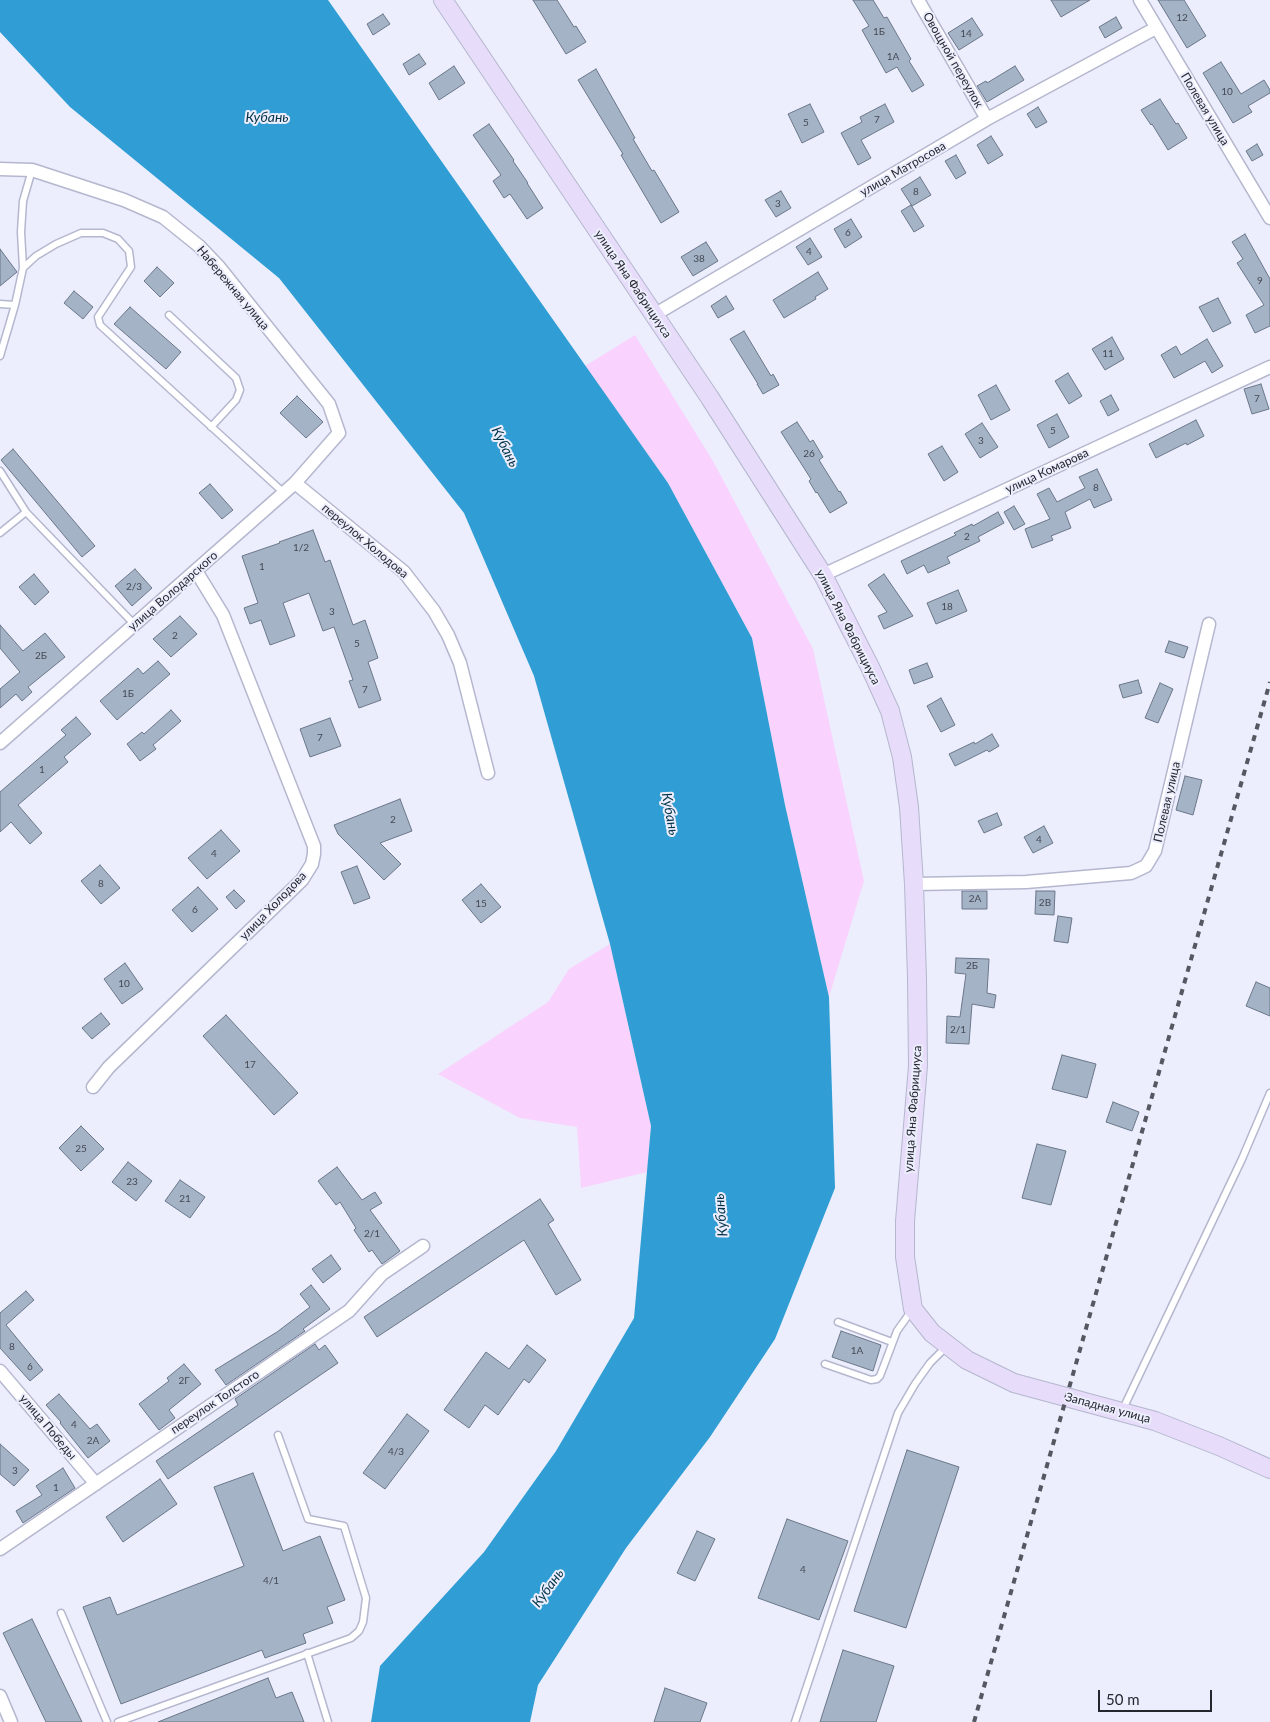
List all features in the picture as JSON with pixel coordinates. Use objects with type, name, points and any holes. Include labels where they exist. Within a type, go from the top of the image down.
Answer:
[{"type":"street","name":"улица Яна Фабрициуса","points":[[444,0],[710,398],[824,575],[890,711],[902,757],[907,790],[914,884],[918,1066],[905,1220],[906,1257],[913,1309]]},
{"type":"street","name":"Овощной переулок","points":[[918,0],[988,119]]},
{"type":"street","name":"Полевая улица","points":[[1140,0],[1270,218]]},
{"type":"street","name":"улица Матросова","points":[[654,315],[988,119],[1156,28]]},
{"type":"street","name":"Набережная улица","points":[[0,169],[32,170],[124,200],[163,217],[199,246],[219,267],[329,404],[339,433]]},
{"type":"street","name":"улица Комарова","points":[[824,575],[1270,367]]},
{"type":"street","name":"улица Володарского","points":[[0,743],[295,483],[339,433]]},
{"type":"street","name":"переулок Холодова","points":[[295,483],[404,572],[434,611],[448,635],[460,663],[488,774]]},
{"type":"street","name":"улица Холодова","points":[[92,1087],[109,1068],[302,880],[312,864],[314,846],[223,615],[196,571]]},
{"type":"street","name":"Полевая улица","points":[[914,884],[1026,882],[1131,873],[1146,866],[1155,851],[1209,624]]},
{"type":"street","name":"переулок Толстого","points":[[0,1549],[349,1311],[382,1274],[423,1246]]},
{"type":"street","points":[[913,1309],[932,1333],[948,1345]]},
{"type":"street","name":"Западная улица","points":[[948,1345],[968,1360],[1014,1384],[1155,1421],[1219,1446],[1270,1469]]},
{"type":"street","name":"улица Победы","points":[[0,1371],[96,1484]]},
{"type":"street","points":[[0,1696],[11,1722]]},
{"type":"lane","points":[[0,356],[15,305],[23,268],[21,232],[23,201],[32,170]]},
{"type":"lane","points":[[23,268],[36,256],[80,233],[103,233],[118,239],[129,251],[132,267],[98,317],[100,325],[284,493]]},
{"type":"lane","points":[[0,304],[15,305]]},
{"type":"lane","points":[[169,315],[236,378],[240,390],[236,400],[211,427]]},
{"type":"lane","points":[[0,471],[26,512],[135,625]]},
{"type":"lane","points":[[0,533],[26,512]]},
{"type":"lane","points":[[1122,1412],[1242,1158],[1270,1092]]},
{"type":"lane","points":[[825,1364],[871,1380],[877,1379],[880,1376],[897,1331],[913,1309]]},
{"type":"lane","points":[[838,1322],[892,1342]]},
{"type":"lane","points":[[795,1722],[898,1413],[930,1363],[948,1345]]},
{"type":"lane","points":[[118,1722],[351,1638],[359,1631],[363,1622],[366,1598],[344,1526],[308,1519],[278,1435]]},
{"type":"lane","points":[[61,1614],[107,1722]]},
{"type":"lane","points":[[307,1654],[328,1722]]},
{"type":"shaded area","points":[[635,335],[713,461],[813,649],[864,881],[829,997],[785,805],[752,638],[668,483],[585,366]]},
{"type":"shaded area","points":[[610,944],[651,1126],[647,1172],[581,1188],[577,1127],[520,1118],[438,1074],[548,1002],[569,969]]},
{"type":"water","name":"Кубань","points":[[0,0],[328,0],[668,483],[752,638],[785,805],[829,997],[835,1188],[775,1339],[710,1437],[626,1548],[538,1685],[530,1722],[371,1722],[380,1666],[484,1552],[556,1451],[634,1318],[651,1126],[610,944],[534,676],[464,513],[279,278],[70,107],[0,32]]},
{"type":"building","points":[[533,0],[557,0],[586,42],[566,54]]},
{"type":"building","points":[[853,0],[873,0],[884,18],[887,17],[911,59],[909,61],[924,85],[912,92],[897,67],[886,73],[862,30],[869,26]]},
{"type":"building","points":[[1051,0],[1090,0],[1061,17]]},
{"type":"building","points":[[1158,0],[1184,0],[1206,36],[1187,48]]},
{"type":"building","points":[[383,14],[390,24],[373,35],[367,24]]},
{"type":"building","points":[[1116,17],[1122,28],[1105,38],[1099,27]]},
{"type":"building","points":[[972,18],[983,35],[959,50],[948,33]]},
{"type":"building","points":[[419,54],[426,64],[409,75],[403,64]]},
{"type":"building","points":[[1221,62],[1241,94],[1264,80],[1270,90],[1270,93],[1248,106],[1252,112],[1233,123],[1203,73]]},
{"type":"building","points":[[454,66],[465,83],[439,100],[429,83]]},
{"type":"building","points":[[1015,66],[1024,80],[987,102],[977,86],[986,81],[987,83]]},
{"type":"building","points":[[596,69],[635,138],[633,139],[679,212],[661,223],[621,155],[623,154],[578,80]]},
{"type":"building","points":[[1160,99],[1187,138],[1168,150],[1141,110]]},
{"type":"building","points":[[810,104],[824,132],[802,143],[788,114]]},
{"type":"building","points":[[885,104],[894,122],[861,140],[871,158],[858,165],[841,133],[862,122],[860,117]]},
{"type":"building","points":[[1038,107],[1047,122],[1036,128],[1027,114]]},
{"type":"building","points":[[489,124],[514,160],[543,208],[527,219],[510,194],[504,198],[493,181],[501,175],[473,135]]},
{"type":"building","points":[[991,136],[1003,155],[988,164],[977,145]]},
{"type":"building","points":[[1257,144],[1263,155],[1252,161],[1246,151]]},
{"type":"building","points":[[956,155],[966,173],[956,179],[945,161]]},
{"type":"building","points":[[920,177],[931,195],[912,206],[901,189]]},
{"type":"building","points":[[781,191],[791,208],[776,217],[765,200]]},
{"type":"building","points":[[911,205],[924,226],[914,232],[901,211]]},
{"type":"building","points":[[851,219],[862,237],[845,248],[834,229]]},
{"type":"building","points":[[1245,234],[1270,279],[1270,326],[1255,333],[1246,315],[1264,305],[1237,263],[1243,259],[1232,242]]},
{"type":"building","points":[[810,238],[822,257],[808,265],[796,247]]},
{"type":"building","points":[[706,242],[718,261],[693,276],[681,257]]},
{"type":"building","points":[[0,249],[17,272],[0,286]]},
{"type":"building","points":[[157,267],[174,283],[160,297],[144,281]]},
{"type":"building","points":[[818,272],[828,289],[815,297],[816,299],[784,318],[773,300]]},
{"type":"building","points":[[74,291],[93,307],[83,319],[64,303]]},
{"type":"building","points":[[726,296],[734,309],[718,318],[711,306]]},
{"type":"building","points":[[1218,298],[1231,323],[1213,332],[1199,307]]},
{"type":"building","points":[[130,307],[181,352],[166,369],[114,324]]},
{"type":"building","points":[[744,331],[771,376],[773,374],[779,385],[763,394],[730,339]]},
{"type":"building","points":[[1112,337],[1124,359],[1105,370],[1092,349]]},
{"type":"building","points":[[1207,339],[1223,366],[1212,373],[1205,361],[1174,378],[1161,355],[1176,346],[1181,355]]},
{"type":"building","points":[[1068,373],[1082,396],[1069,404],[1055,381]]},
{"type":"building","points":[[1261,384],[1269,409],[1252,414],[1244,389]]},
{"type":"building","points":[[996,385],[1010,410],[991,420],[978,395]]},
{"type":"building","points":[[1111,395],[1119,410],[1108,416],[1100,401]]},
{"type":"building","points":[[297,396],[323,422],[306,438],[280,413]]},
{"type":"building","points":[[1057,414],[1069,437],[1049,448],[1037,425]]},
{"type":"building","points":[[1196,420],[1204,436],[1156,458],[1149,444]]},
{"type":"building","points":[[797,422],[810,442],[813,440],[823,457],[819,460],[847,503],[830,513],[816,493],[809,481],[811,479],[781,432]]},
{"type":"building","points":[[982,423],[998,447],[980,458],[965,434]]},
{"type":"building","points":[[942,446],[958,472],[944,481],[928,454]]},
{"type":"building","points":[[13,449],[95,546],[82,557],[1,460]]},
{"type":"building","points":[[1097,469],[1112,500],[1094,508],[1090,499],[1065,512],[1071,528],[1051,536],[1053,540],[1032,548],[1025,529],[1050,519],[1037,494],[1049,488],[1057,502],[1085,488],[1079,477]]},
{"type":"building","points":[[210,484],[233,510],[222,519],[199,493]]},
{"type":"building","points":[[1014,506],[1025,524],[1014,530],[1004,512]]},
{"type":"building","points":[[998,512],[1004,523],[978,537],[980,541],[947,557],[950,563],[928,573],[924,565],[907,574],[901,561],[956,535],[954,533],[972,524],[973,526]]},
{"type":"building","points":[[313,530],[325,562],[330,560],[353,625],[365,620],[378,658],[368,662],[381,700],[359,708],[349,681],[353,680],[334,627],[323,631],[309,593],[283,603],[295,636],[270,645],[261,620],[250,624],[244,608],[258,603],[242,556]]},
{"type":"building","points":[[135,569],[152,588],[132,606],[115,586]]},
{"type":"building","points":[[34,574],[49,592],[35,605],[19,587]]},
{"type":"building","points":[[884,574],[913,616],[884,629],[878,616],[887,612],[868,585]]},
{"type":"building","points":[[958,590],[967,611],[936,624],[927,603]]},
{"type":"building","points":[[180,616],[197,634],[171,657],[153,639]]},
{"type":"building","points":[[0,625],[23,651],[45,633],[65,657],[28,687],[32,692],[22,701],[16,694],[0,708],[0,689],[20,672],[0,648]]},
{"type":"building","points":[[1169,641],[1188,647],[1184,658],[1165,652]]},
{"type":"building","points":[[158,661],[170,674],[117,720],[100,701],[138,668],[143,674]]},
{"type":"building","points":[[927,663],[933,677],[914,684],[909,670]]},
{"type":"building","points":[[1138,680],[1142,693],[1123,698],[1119,685]]},
{"type":"building","points":[[1160,683],[1173,689],[1158,723],[1145,718]]},
{"type":"building","points":[[941,698],[955,725],[941,732],[927,706]]},
{"type":"building","points":[[171,710],[181,721],[153,745],[156,749],[140,761],[127,744],[142,732],[144,734]]},
{"type":"building","points":[[76,717],[91,734],[64,757],[68,762],[18,805],[42,833],[30,844],[11,822],[0,832],[0,792],[66,735],[61,730]]},
{"type":"building","points":[[330,718],[341,746],[310,757],[300,729]]},
{"type":"building","points":[[992,734],[999,746],[955,766],[949,754],[974,742],[975,744]]},
{"type":"building","points":[[1185,776],[1202,780],[1193,815],[1176,810]]},
{"type":"building","points":[[400,799],[412,831],[380,843],[401,864],[384,880],[338,834],[334,825]]},
{"type":"building","points":[[997,813],[1002,825],[984,833],[978,821]]},
{"type":"building","points":[[1044,826],[1053,843],[1033,853],[1024,837]]},
{"type":"building","points":[[221,830],[240,851],[207,879],[188,858]]},
{"type":"building","points":[[100,865],[120,888],[101,904],[81,881]]},
{"type":"building","points":[[357,866],[370,898],[354,904],[341,872]]},
{"type":"building","points":[[481,884],[501,907],[481,923],[462,900]]},
{"type":"building","points":[[198,887],[218,909],[192,932],[172,910]]},
{"type":"building","points":[[234,890],[245,901],[236,909],[226,897]]},
{"type":"building","points":[[962,891],[987,891],[987,909],[962,909]]},
{"type":"building","points":[[1036,891],[1055,891],[1054,915],[1035,914]]},
{"type":"building","points":[[1058,916],[1072,918],[1068,943],[1054,941]]},
{"type":"building","points":[[956,958],[989,959],[987,993],[996,995],[994,1008],[972,1004],[969,1044],[946,1043],[947,1016],[960,1017],[966,974],[955,973]]},
{"type":"building","points":[[125,963],[143,989],[122,1004],[104,979]]},
{"type":"building","points":[[1256,982],[1270,988],[1270,1016],[1246,1006]]},
{"type":"building","points":[[101,1013],[110,1024],[92,1039],[82,1028]]},
{"type":"building","points":[[226,1015],[298,1093],[274,1115],[203,1036]]},
{"type":"building","points":[[1062,1055],[1096,1064],[1087,1098],[1052,1089]]},
{"type":"building","points":[[1113,1102],[1139,1112],[1132,1131],[1106,1122]]},
{"type":"building","points":[[81,1126],[104,1149],[81,1171],[59,1148]]},
{"type":"building","points":[[1037,1144],[1066,1151],[1051,1205],[1022,1198]]},
{"type":"building","points":[[128,1162],[152,1181],[136,1201],[112,1182]]},
{"type":"building","points":[[337,1167],[362,1200],[375,1192],[382,1203],[370,1210],[400,1251],[382,1264],[372,1250],[369,1252],[354,1230],[356,1228],[340,1202],[336,1205],[318,1181]]},
{"type":"building","points":[[180,1180],[205,1197],[190,1218],[165,1201]]},
{"type":"building","points":[[540,1199],[554,1220],[548,1224],[581,1280],[556,1295],[524,1240],[377,1337],[364,1317]]},
{"type":"building","points":[[331,1255],[341,1269],[323,1283],[312,1269]]},
{"type":"building","points":[[311,1285],[330,1309],[303,1329],[305,1331],[226,1385],[215,1370],[277,1332],[310,1307],[300,1294]]},
{"type":"building","points":[[26,1291],[34,1300],[6,1325],[43,1370],[30,1381],[0,1348],[0,1313]]},
{"type":"building","points":[[841,1331],[881,1345],[873,1371],[832,1357]]},
{"type":"building","points":[[315,1344],[319,1350],[325,1345],[338,1363],[168,1479],[156,1461],[238,1405],[235,1399]]},
{"type":"building","points":[[527,1345],[546,1360],[529,1383],[524,1379],[498,1415],[485,1405],[469,1428],[444,1410],[486,1352],[509,1369]]},
{"type":"building","points":[[184,1364],[201,1384],[169,1410],[175,1418],[159,1430],[139,1404],[169,1381],[167,1378]]},
{"type":"building","points":[[59,1394],[90,1429],[97,1424],[110,1441],[88,1458],[46,1405]]},
{"type":"building","points":[[407,1414],[429,1431],[385,1489],[363,1473]]},
{"type":"building","points":[[0,1444],[29,1470],[14,1486],[0,1474]]},
{"type":"building","points":[[907,1450],[959,1467],[906,1628],[854,1611]]},
{"type":"building","points":[[63,1468],[75,1488],[23,1523],[16,1511],[42,1495],[36,1486]]},
{"type":"building","points":[[253,1473],[283,1551],[320,1536],[345,1600],[327,1607],[333,1623],[303,1634],[306,1643],[265,1658],[262,1650],[121,1704],[83,1607],[110,1597],[117,1615],[244,1566],[214,1487]]},
{"type":"building","points":[[160,1479],[177,1504],[123,1542],[106,1517]]},
{"type":"building","points":[[787,1519],[848,1541],[819,1620],[758,1598]]},
{"type":"building","points":[[697,1531],[715,1539],[695,1581],[677,1573]]},
{"type":"building","points":[[32,1619],[82,1722],[46,1722],[3,1633]]},
{"type":"building","points":[[843,1650],[894,1666],[876,1722],[820,1722]]},
{"type":"building","points":[[268,1678],[276,1698],[292,1692],[304,1722],[158,1722]]},
{"type":"building","points":[[665,1688],[707,1703],[700,1722],[654,1722]]},
{"type":"railway","points":[[974,1722],[1270,682]]}]
